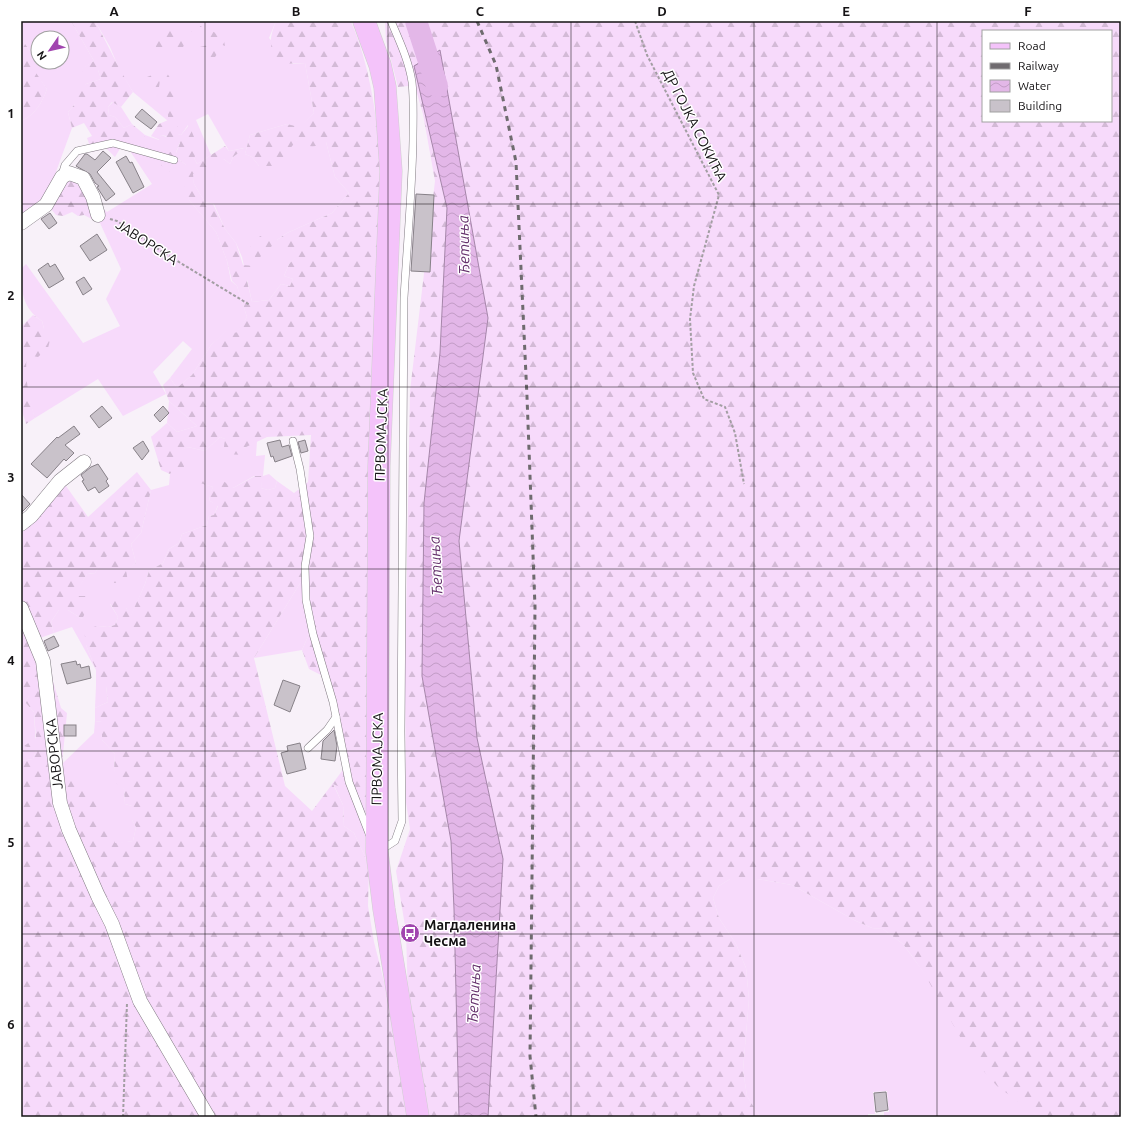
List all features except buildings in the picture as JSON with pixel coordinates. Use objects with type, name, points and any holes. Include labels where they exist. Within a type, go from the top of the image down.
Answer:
[{"type":"main road","name":"ПРВОМАЈСКА","points":[[364,21],[380,65],[385,87],[389,128],[391,184],[379,466],[377,852],[384,909],[418,1117]]},
{"type":"street","name":"ЈАВОРСКА","points":[[62,178],[69,173],[83,178],[93,197],[98,215]]},
{"type":"street","points":[[21,224],[46,205],[62,178]]},
{"type":"street","points":[[21,524],[30,516],[60,481],[84,462]]},
{"type":"street","name":"ЈАВОРСКА","points":[[21,608],[43,661],[60,803],[69,830],[112,924],[140,1001],[208,1117]]},
{"type":"lane","points":[[377,852],[394,841],[402,821],[401,717],[404,298],[407,239],[413,180],[412,81],[402,47],[391,21]]},
{"type":"lane","points":[[62,178],[65,165],[77,151],[113,143],[174,160]]},
{"type":"lane","name":"ПРВОМАЈСКА","points":[[293,442],[300,469],[310,536],[305,566],[306,600],[313,634],[336,717],[349,782],[360,814],[377,852]]},
{"type":"lane","points":[[308,748],[327,730],[336,717]]},
{"type":"path","name":"ДР ГОЈКА СОКИЋА","points":[[634,21],[647,55],[719,195],[694,286],[690,319],[693,373],[704,399],[725,407],[734,433],[744,484]]},
{"type":"path","name":"ЈАВОРСКА","points":[[98,215],[117,221],[164,254],[250,305]]},
{"type":"path","points":[[123,1117],[127,999]]},
{"type":"green space","points":[[21,21],[71,21],[94,61],[82,69],[98,70],[101,79],[86,84],[75,104],[68,112],[72,128],[53,180],[51,204],[21,224],[21,121],[34,112],[43,99],[47,89],[33,70],[70,70],[70,30],[30,30],[30,51],[21,38]]},
{"type":"green space","points":[[71,21],[95,21],[133,92],[121,107],[112,102],[108,107],[109,115],[115,117],[124,128],[132,124],[145,135],[144,142],[129,139],[124,142],[115,157],[106,148],[92,152],[87,138],[92,136],[84,123],[72,128],[68,112],[75,104],[72,97],[86,84],[101,79],[98,70],[86,75],[81,69],[94,61]]},
{"type":"green space","points":[[95,21],[276,21],[269,38],[292,64],[305,63],[314,113],[299,128],[287,124],[250,135],[245,154],[252,157],[259,166],[297,140],[326,142],[335,177],[349,193],[332,213],[287,233],[277,240],[292,248],[298,256],[289,264],[284,276],[293,279],[290,286],[281,284],[269,300],[252,302],[242,257],[236,243],[225,229],[214,204],[205,202],[194,184],[192,173],[224,159],[230,164],[233,157],[244,148],[229,151],[208,114],[196,120],[211,155],[197,164],[194,158],[188,125],[181,135],[178,134],[178,123],[168,121],[133,92],[120,71],[110,47]]},
{"type":"green space","points":[[276,21],[351,21],[367,70],[376,122],[380,156],[370,814],[364,812],[359,795],[333,784],[343,805],[344,826],[354,833],[369,865],[368,906],[374,942],[388,997],[408,1117],[21,1117],[21,761],[33,759],[36,750],[24,746],[36,738],[34,712],[25,702],[29,696],[22,692],[23,681],[21,682],[21,534],[55,483],[66,486],[88,517],[137,472],[151,490],[141,533],[131,544],[136,563],[126,570],[128,582],[114,583],[109,578],[109,553],[95,573],[87,574],[74,596],[88,596],[90,604],[82,619],[68,610],[59,610],[51,622],[54,633],[40,638],[61,708],[67,713],[62,764],[67,768],[61,777],[65,788],[71,776],[82,778],[85,791],[98,793],[97,821],[112,828],[115,843],[133,841],[136,827],[132,820],[132,806],[125,804],[124,789],[117,784],[114,770],[115,754],[102,740],[102,722],[95,721],[95,708],[108,702],[106,686],[96,686],[96,670],[86,645],[84,629],[115,625],[118,617],[110,603],[115,598],[126,598],[126,608],[131,615],[145,584],[149,571],[163,563],[169,549],[179,543],[182,534],[207,525],[209,516],[214,515],[218,506],[210,501],[209,496],[213,487],[200,483],[205,479],[222,480],[233,488],[255,476],[263,476],[261,488],[268,490],[275,488],[277,481],[294,493],[308,482],[311,435],[267,437],[244,448],[245,455],[223,454],[225,439],[220,437],[205,451],[188,447],[182,450],[184,467],[173,470],[170,474],[161,470],[151,437],[167,423],[177,432],[197,426],[169,401],[163,385],[170,378],[177,388],[192,375],[211,345],[230,327],[236,333],[247,317],[237,286],[232,281],[227,261],[216,232],[189,200],[181,174],[186,165],[176,157],[169,172],[161,165],[170,152],[176,153],[180,143],[168,142],[166,136],[161,135],[160,140],[151,136],[159,124],[168,120],[168,106],[183,115],[178,123],[178,134],[181,135],[189,125],[199,149],[194,158],[197,164],[225,146],[229,151],[245,148],[233,157],[230,164],[224,159],[213,171],[207,168],[193,174],[194,184],[205,202],[213,204],[225,229],[236,243],[243,265],[256,266],[247,281],[252,302],[269,300],[281,284],[290,286],[293,279],[284,276],[289,264],[297,256],[292,248],[284,253],[277,240],[287,233],[332,213],[349,193],[335,177],[326,142],[315,146],[308,146],[297,140],[276,166],[259,166],[252,157],[245,154],[250,135],[287,124],[299,127],[314,113],[305,63],[280,64],[273,53],[271,43]],"holes":[[[307,572],[309,634],[302,650],[309,669],[321,675],[348,763],[312,811],[285,786],[254,658]]]},
{"type":"green space","points":[[385,21],[1121,21],[1121,1115],[1113,1117],[1039,1117],[997,1086],[972,1058],[925,975],[903,944],[883,929],[872,928],[854,920],[792,885],[757,879],[730,879],[719,886],[713,898],[719,918],[736,944],[746,968],[749,999],[743,1070],[747,1096],[760,1117],[429,1117],[408,1000],[406,932],[396,871],[410,829],[406,802],[405,673],[410,391],[435,181],[423,114],[416,90],[408,86],[398,87],[386,41]]},
{"type":"green space","points":[[166,24],[175,33],[184,31],[187,24],[192,31],[186,36],[188,39],[183,47],[176,49],[172,42],[166,49],[159,51],[154,44],[158,33]]},
{"type":"green space","points":[[200,26],[214,32],[224,41],[225,46],[206,38],[198,30]]},
{"type":"green space","points":[[21,38],[30,51],[30,70],[34,70],[47,89],[43,99],[34,112],[21,121]]},
{"type":"green space","points":[[208,45],[218,53],[209,65],[196,55],[200,47]]},
{"type":"green space","points":[[157,73],[160,80],[159,87],[152,91],[145,89],[147,77]]},
{"type":"green space","points":[[162,73],[167,73],[178,91],[173,98],[166,98],[163,92],[167,88]]},
{"type":"green space","points":[[113,102],[121,107],[132,124],[124,128],[115,117],[109,115],[108,107]]},
{"type":"green space","points":[[145,135],[159,140],[161,135],[180,142],[169,171],[176,157],[186,165],[189,200],[216,232],[227,261],[231,281],[237,286],[247,317],[236,334],[230,328],[211,345],[192,375],[177,388],[170,378],[192,349],[183,341],[153,372],[166,394],[123,416],[98,379],[35,418],[25,376],[25,367],[28,353],[44,329],[42,321],[30,310],[24,298],[21,284],[21,269],[26,264],[83,343],[120,326],[106,299],[121,269],[100,223],[84,215],[91,203],[90,198],[107,212],[152,184],[124,142],[129,138],[143,141]]},
{"type":"green space","points":[[70,176],[90,198],[91,203],[84,215],[78,216],[72,212],[63,216],[56,215],[52,210],[51,204]]},
{"type":"green space","points":[[263,235],[273,238],[274,244],[259,258],[255,257],[251,251],[250,241]]},
{"type":"green space","points":[[33,315],[42,321],[44,329],[51,336],[48,348],[38,357],[27,355],[26,363],[29,395],[35,418],[26,424],[21,408],[21,327]]},
{"type":"green space","points":[[169,401],[197,426],[177,432],[167,423]]},
{"type":"green space","points":[[220,437],[225,439],[244,455],[244,448],[257,441],[256,456],[265,455],[263,476],[269,474],[277,481],[275,488],[268,490],[261,488],[262,476],[254,476],[233,488],[201,483],[213,487],[209,497],[210,501],[218,505],[214,515],[209,516],[207,525],[182,534],[179,543],[169,549],[163,563],[149,571],[131,616],[126,608],[110,604],[118,617],[115,625],[108,627],[98,626],[86,645],[96,670],[72,627],[54,633],[51,622],[59,610],[68,610],[82,619],[88,596],[73,596],[87,574],[95,573],[109,552],[126,569],[136,563],[131,544],[141,533],[151,490],[169,485],[170,474],[181,450],[188,447],[205,451]]},
{"type":"green space","points":[[307,572],[309,634],[302,650],[254,658]]},
{"type":"green space","points":[[24,681],[29,696],[25,702],[34,712],[36,750],[33,759],[21,761],[21,682]]},
{"type":"green space","points":[[96,686],[106,686],[108,702],[95,708]]},
{"type":"green space","points":[[95,721],[102,722],[102,740],[115,754],[114,770],[124,789],[125,804],[132,806],[132,820],[136,827],[133,841],[115,844],[97,821],[64,789],[61,777],[62,764],[94,733]]},
{"type":"green space","points":[[333,783],[359,795],[364,812],[370,814],[369,865],[354,833],[344,826],[343,805]]},
{"type":"green space","points":[[730,879],[757,879],[792,885],[854,920],[872,928],[883,929],[903,944],[1015,1097],[1039,1117],[884,1117],[884,1112],[889,1112],[887,1091],[873,1092],[875,1114],[868,1114],[868,1117],[760,1117],[747,1096],[743,1070],[749,999],[746,968],[736,944],[719,918],[713,898],[719,886]]},
{"type":"water","points":[[440,50],[488,318],[459,541],[477,738],[503,859],[488,1117],[459,1117],[451,841],[422,676],[424,503],[440,353],[447,208],[414,66]]},
{"type":"waterway","name":"Ђетиња","points":[[416,21],[437,86]]},
{"type":"railway","points":[[477,21],[496,65],[516,162],[535,607],[530,1056],[536,1117]]},
{"type":"place","name":"Магдаленина Чесма","points":[[410,933]]}]
